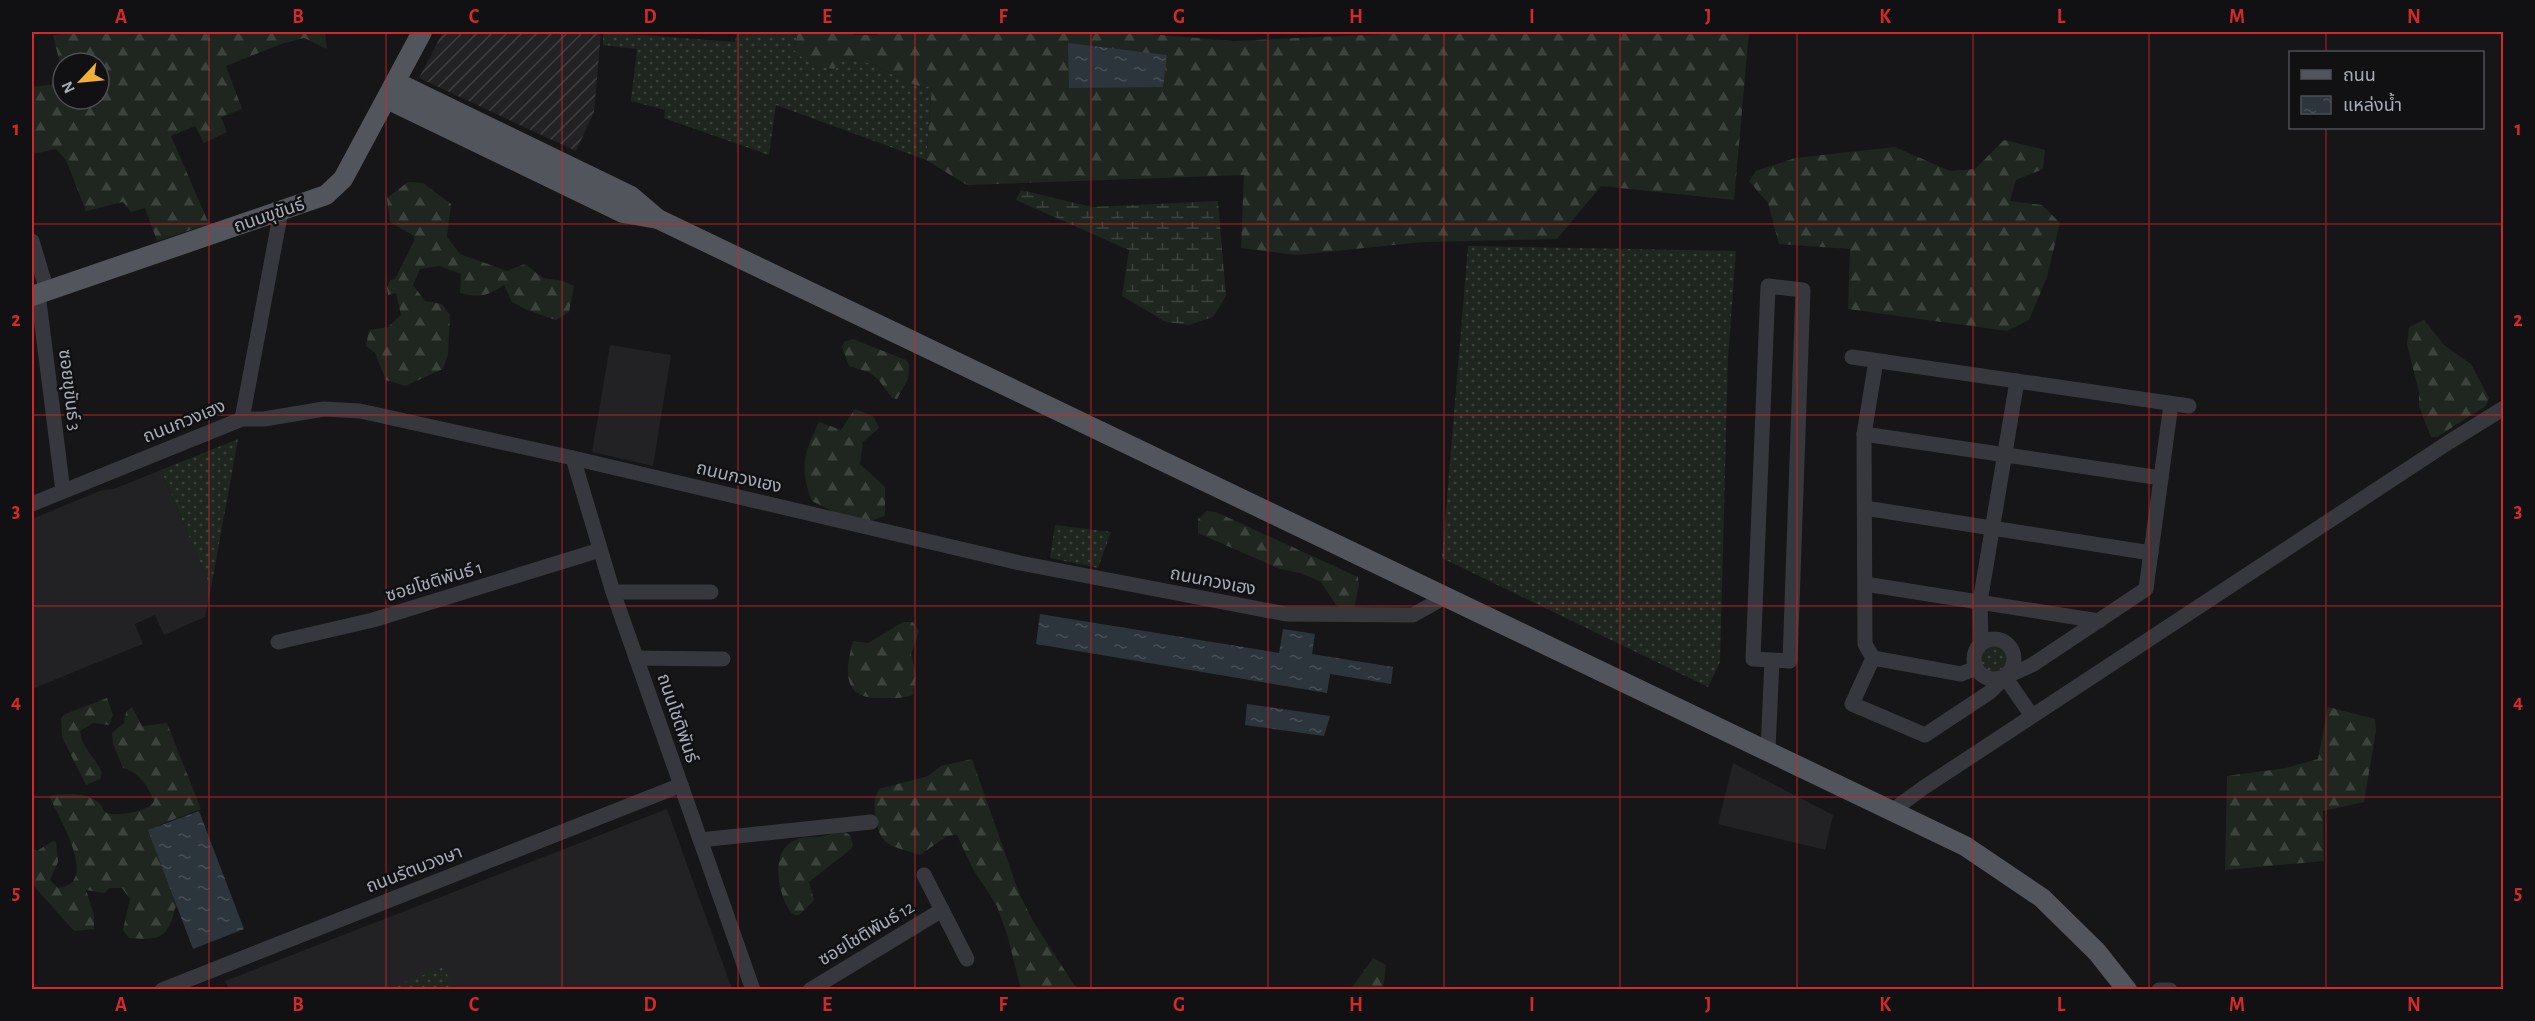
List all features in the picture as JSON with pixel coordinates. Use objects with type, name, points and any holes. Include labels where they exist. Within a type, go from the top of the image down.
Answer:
[{"type":"main road","name":"ถนนขุขันธ์","points":[[39,294],[326,195],[343,179],[422,32]]},
{"type":"main road","points":[[391,90],[623,213],[658,219],[1965,846],[2042,898],[2097,952],[2127,990]]},
{"type":"street","points":[[242,419],[281,211]]},
{"type":"street","name":"ซอยขุขันธ์ 3","points":[[32,241],[63,491]]},
{"type":"street","points":[[1768,286],[1803,290],[1790,661],[1772,660],[1753,658],[1768,286]]},
{"type":"street","points":[[1852,357],[2189,406]]},
{"type":"street","points":[[1876,361],[1864,434],[1865,644],[1873,658],[1961,674],[1976,668]]},
{"type":"street","points":[[2017,381],[1980,602],[1981,643],[1974,655],[1976,668],[1989,679],[2005,677],[2032,665],[2146,589],[2171,404]]},
{"type":"street","points":[[1893,810],[2439,448],[2504,408]]},
{"type":"street","name":"ถนนกวงเฮง","points":[[32,504],[242,419],[264,419],[324,409],[360,411],[573,458],[1020,563],[1286,614],[1413,615],[1447,596]]},
{"type":"street","points":[[1864,434],[2161,478]]},
{"type":"street","name":"ถนนโชติพันธ์","points":[[573,458],[613,592],[753,990]]},
{"type":"street","points":[[1864,508],[2151,553]]},
{"type":"street","name":"ซอยโชติพันธ์ 1","points":[[278,642],[373,620],[600,550]]},
{"type":"street","points":[[1865,584],[2098,621]]},
{"type":"street","points":[[613,592],[711,592]]},
{"type":"street","points":[[1873,658],[1852,704],[1925,735],[1990,692],[2013,666],[2015,660],[2011,647],[2000,639],[1981,643]]},
{"type":"street","points":[[636,658],[723,659]]},
{"type":"street","points":[[1768,750],[1772,660]]},
{"type":"street","points":[[2005,677],[2032,716]]},
{"type":"street","name":"ถนนรัตนวงษา","points":[[162,990],[681,785]]},
{"type":"street","points":[[700,840],[872,822]]},
{"type":"street","name":"ซอยโชติพันธ์ 12","points":[[924,875],[967,959]]},
{"type":"street","name":"ซอยโชติพันธ์ 12","points":[[810,990],[942,910]]},
{"type":"street","points":[[2158,990],[2170,990]]},
{"type":"shaded area","points":[[443,32],[601,32],[594,112],[576,151],[419,78]]},
{"type":"shaded area","points":[[610,345],[671,355],[653,466],[592,452]]},
{"type":"shaded area","points":[[161,470],[211,588],[205,617],[164,635],[155,615],[135,624],[143,644],[32,689],[32,519],[102,490],[114,489]]},
{"type":"shaded area","points":[[1733,763],[1833,815],[1825,850],[1718,824]]},
{"type":"shaded area","points":[[667,809],[732,989],[229,990],[225,981]]},
{"type":"green space","points":[[89,32],[325,32],[327,49],[304,38],[281,44],[226,66],[242,109],[221,117],[227,132],[204,143],[195,126],[171,136],[209,224],[157,241],[145,208],[131,212],[123,202],[86,211],[66,160],[56,149],[32,154],[32,87],[51,85],[51,111],[111,111],[111,51],[57,51],[53,35]]},
{"type":"green space","points":[[603,32],[735,42],[737,32],[798,32],[794,50],[869,63],[921,88],[932,85],[926,160],[776,105],[769,155],[664,118],[665,110],[631,101],[637,49],[603,45]]},
{"type":"green space","points":[[798,32],[849,32],[855,35],[877,35],[878,32],[1125,32],[1233,41],[1430,32],[1749,32],[1734,200],[1601,186],[1557,239],[1423,242],[1297,255],[1241,248],[1244,175],[967,185],[926,160],[932,86],[921,88],[869,63],[842,58],[834,69],[812,63],[794,50]]},
{"type":"green space","points":[[2004,140],[2045,150],[2043,169],[2016,180],[2010,201],[2042,205],[2060,223],[2047,277],[2029,320],[2007,331],[1848,309],[1850,249],[1779,244],[1768,203],[1749,181],[1756,171],[1795,158],[1895,147],[1950,171],[1975,169]]},
{"type":"green space","points":[[408,182],[423,183],[451,204],[447,237],[460,254],[507,271],[525,264],[543,278],[563,281],[574,286],[569,312],[556,320],[527,310],[512,302],[504,285],[483,295],[460,293],[461,274],[439,266],[420,269],[413,285],[425,301],[442,304],[450,315],[448,354],[443,369],[405,386],[386,380],[375,353],[366,346],[369,330],[388,327],[401,315],[396,293],[388,295],[387,288],[390,280],[395,279],[414,241],[414,236],[390,222],[387,198]]},
{"type":"green space","points":[[1021,190],[1092,207],[1218,201],[1226,296],[1213,317],[1189,325],[1166,322],[1122,296],[1129,250],[1016,200]]},
{"type":"green space","points":[[1468,246],[1736,251],[1728,358],[1720,662],[1708,687],[1442,558]]},
{"type":"green space","points":[[2424,320],[2444,345],[2471,364],[2489,398],[2486,406],[2437,437],[2431,437],[2419,406],[2419,392],[2407,345],[2409,327]]},
{"type":"green space","points":[[853,339],[906,360],[909,364],[908,379],[897,399],[892,398],[878,379],[868,372],[849,366],[842,347],[844,342]]},
{"type":"green space","points":[[855,409],[873,416],[879,428],[863,442],[860,464],[885,487],[885,516],[868,522],[836,513],[812,501],[806,479],[807,452],[819,422],[841,430]]},
{"type":"green space","points":[[238,439],[211,588],[161,470]]},
{"type":"green space","points":[[1207,511],[1216,512],[1358,577],[1359,585],[1354,608],[1346,610],[1336,605],[1321,582],[1300,573],[1280,569],[1198,533],[1198,519]]},
{"type":"green space","points":[[1055,525],[1111,532],[1098,568],[1050,558]]},
{"type":"green space","points":[[903,622],[913,622],[919,631],[911,654],[916,674],[913,695],[901,698],[880,698],[859,694],[849,681],[848,662],[853,641],[868,643]]},
{"type":"green space","points":[[1994,646],[2003,650],[2007,659],[2003,668],[1994,672],[1985,668],[1981,659],[1985,650]]},
{"type":"green space","points":[[107,698],[113,715],[109,725],[93,723],[80,731],[83,742],[102,773],[100,779],[86,785],[62,737],[61,718],[65,714]]},
{"type":"green space","points":[[132,707],[142,726],[167,723],[201,809],[159,825],[152,832],[183,903],[175,908],[165,932],[160,936],[147,939],[129,938],[123,930],[130,899],[122,888],[109,888],[105,893],[86,890],[94,915],[94,929],[74,931],[33,885],[32,848],[37,851],[53,841],[56,842],[58,862],[50,880],[58,888],[70,884],[76,875],[73,848],[49,796],[82,795],[94,799],[105,812],[112,814],[125,814],[140,810],[154,801],[142,780],[123,768],[113,744],[112,733],[124,723],[126,712]]},
{"type":"green space","points":[[2328,707],[2375,719],[2376,731],[2364,802],[2323,811],[2324,861],[2225,870],[2227,776],[2286,768],[2318,759]]},
{"type":"green space","points":[[972,759],[1019,893],[1033,921],[1074,985],[1080,989],[1021,989],[1007,934],[997,906],[973,869],[957,835],[947,836],[920,855],[896,848],[881,836],[874,808],[879,789],[928,776],[941,766]]},
{"type":"green space","points":[[841,830],[850,835],[853,845],[851,849],[809,882],[814,900],[799,915],[794,915],[783,898],[780,886],[778,869],[784,849],[795,840],[804,837],[824,836]]},
{"type":"green space","points":[[1373,958],[1386,965],[1383,989],[1351,989]]},
{"type":"green space","points":[[444,967],[453,989],[387,989]]},
{"type":"water","points":[[1068,43],[1167,55],[1163,87],[1069,88]]},
{"type":"water","points":[[1040,614],[1279,653],[1283,629],[1315,634],[1312,654],[1393,667],[1391,684],[1330,674],[1327,693],[1036,644]]},
{"type":"water","points":[[1247,704],[1330,716],[1324,736],[1245,725]]},
{"type":"water","points":[[199,811],[244,929],[193,949],[148,830]]}]
